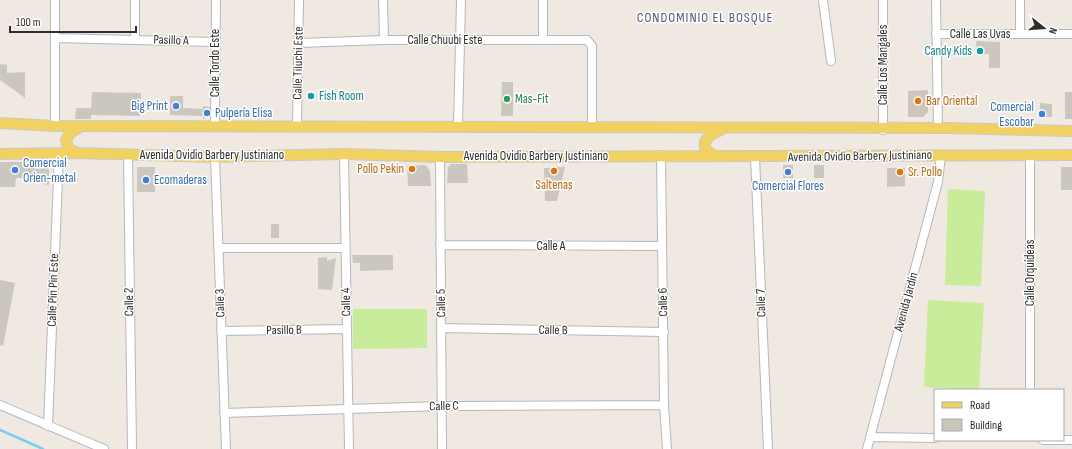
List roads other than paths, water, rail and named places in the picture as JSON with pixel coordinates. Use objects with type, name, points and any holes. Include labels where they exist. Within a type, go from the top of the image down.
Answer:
[{"type":"main road","name":"Avenida Ovidio Barbery Justiniano","points":[[0,123],[55,126],[215,125],[884,130],[938,128],[1072,131]]},
{"type":"main road","points":[[77,153],[68,148],[66,140],[70,133],[84,126]]},
{"type":"main road","points":[[688,155],[700,142],[700,136],[691,129]]},
{"type":"main road","points":[[716,156],[708,152],[705,148],[705,142],[708,137],[725,129]]},
{"type":"main road","name":"Avenida Ovidio Barbery Justiniano","points":[[0,154],[77,153],[215,157],[344,154],[440,157],[661,155],[755,157],[1072,155]]},
{"type":"street","points":[[55,0],[55,126]]},
{"type":"street","points":[[135,0],[135,40]]},
{"type":"street","name":"Calle Tordo Este","points":[[215,125],[216,0]]},
{"type":"street","name":"Calle Tiluchi Este","points":[[297,126],[299,0]]},
{"type":"street","points":[[383,0],[384,40]]},
{"type":"street","points":[[458,127],[461,0]]},
{"type":"street","points":[[544,0],[544,40]]},
{"type":"street","points":[[823,0],[831,61]]},
{"type":"street","name":"Calle Los Mangales","points":[[883,0],[884,130]]},
{"type":"street","points":[[936,0],[938,128]]},
{"type":"street","points":[[1020,0],[1020,34]]},
{"type":"street","name":"Calle Las Uvas","points":[[936,34],[1072,34]]},
{"type":"street","name":"Pasillo A","points":[[55,38],[215,42]]},
{"type":"street","name":"Calle Chuubi Este","points":[[299,44],[384,40],[587,40],[592,46],[592,128]]},
{"type":"street","name":"Calle Pin Pin Este","points":[[48,426],[59,154]]},
{"type":"street","name":"Calle 2","points":[[128,154],[132,449]]},
{"type":"street","name":"Calle 4","points":[[344,154],[348,449]]},
{"type":"street","name":"Calle 6","points":[[661,155],[664,405],[667,449]]},
{"type":"street","name":"Avenida Jardín","points":[[867,449],[938,182],[942,155]]},
{"type":"street","name":"Calle Orquídeas","points":[[1030,155],[1030,389]]},
{"type":"street","name":"Calle 3","points":[[215,157],[226,449]]},
{"type":"street","name":"Calle 5","points":[[440,157],[442,449]]},
{"type":"street","name":"Calle 7","points":[[755,157],[768,449]]},
{"type":"street","name":"Calle A","points":[[440,245],[662,246]]},
{"type":"street","points":[[218,248],[346,248]]},
{"type":"street","name":"Calle B","points":[[442,328],[664,332]]},
{"type":"street","name":"Pasillo B","points":[[221,331],[346,329]]},
{"type":"street","points":[[0,405],[104,449]]},
{"type":"street","name":"Calle C","points":[[224,413],[442,406],[664,405]]},
{"type":"street","points":[[870,437],[934,438]]},
{"type":"waterway","points":[[0,430],[43,449]]},
{"type":"place","name":"Candy Kids","points":[[980,51]]},
{"type":"place","name":"Fish Room","points":[[311,96]]},
{"type":"place","name":"Mas-Fit","points":[[507,99]]},
{"type":"place","name":"Bar Oriental","points":[[918,101]]},
{"type":"place","name":"Big Print","points":[[176,106]]},
{"type":"place","name":"Pulpería Elisa","points":[[207,113]]},
{"type":"place","name":"Comercial Escobar","points":[[1042,114]]},
{"type":"place","name":"Pollo Pekin","points":[[412,169]]},
{"type":"place","name":"Comercial Orien-metal","points":[[15,170]]},
{"type":"place","name":"Saltenas","points":[[554,171]]},
{"type":"place","name":"Comercial Flores","points":[[788,172]]},
{"type":"place","name":"Sr. Pollo","points":[[900,172]]},
{"type":"place","name":"Ecomaderas","points":[[146,180]]},
{"type":"district","name":"CONDOMINIO EL BOSQUE","points":[[705,17]]}]
